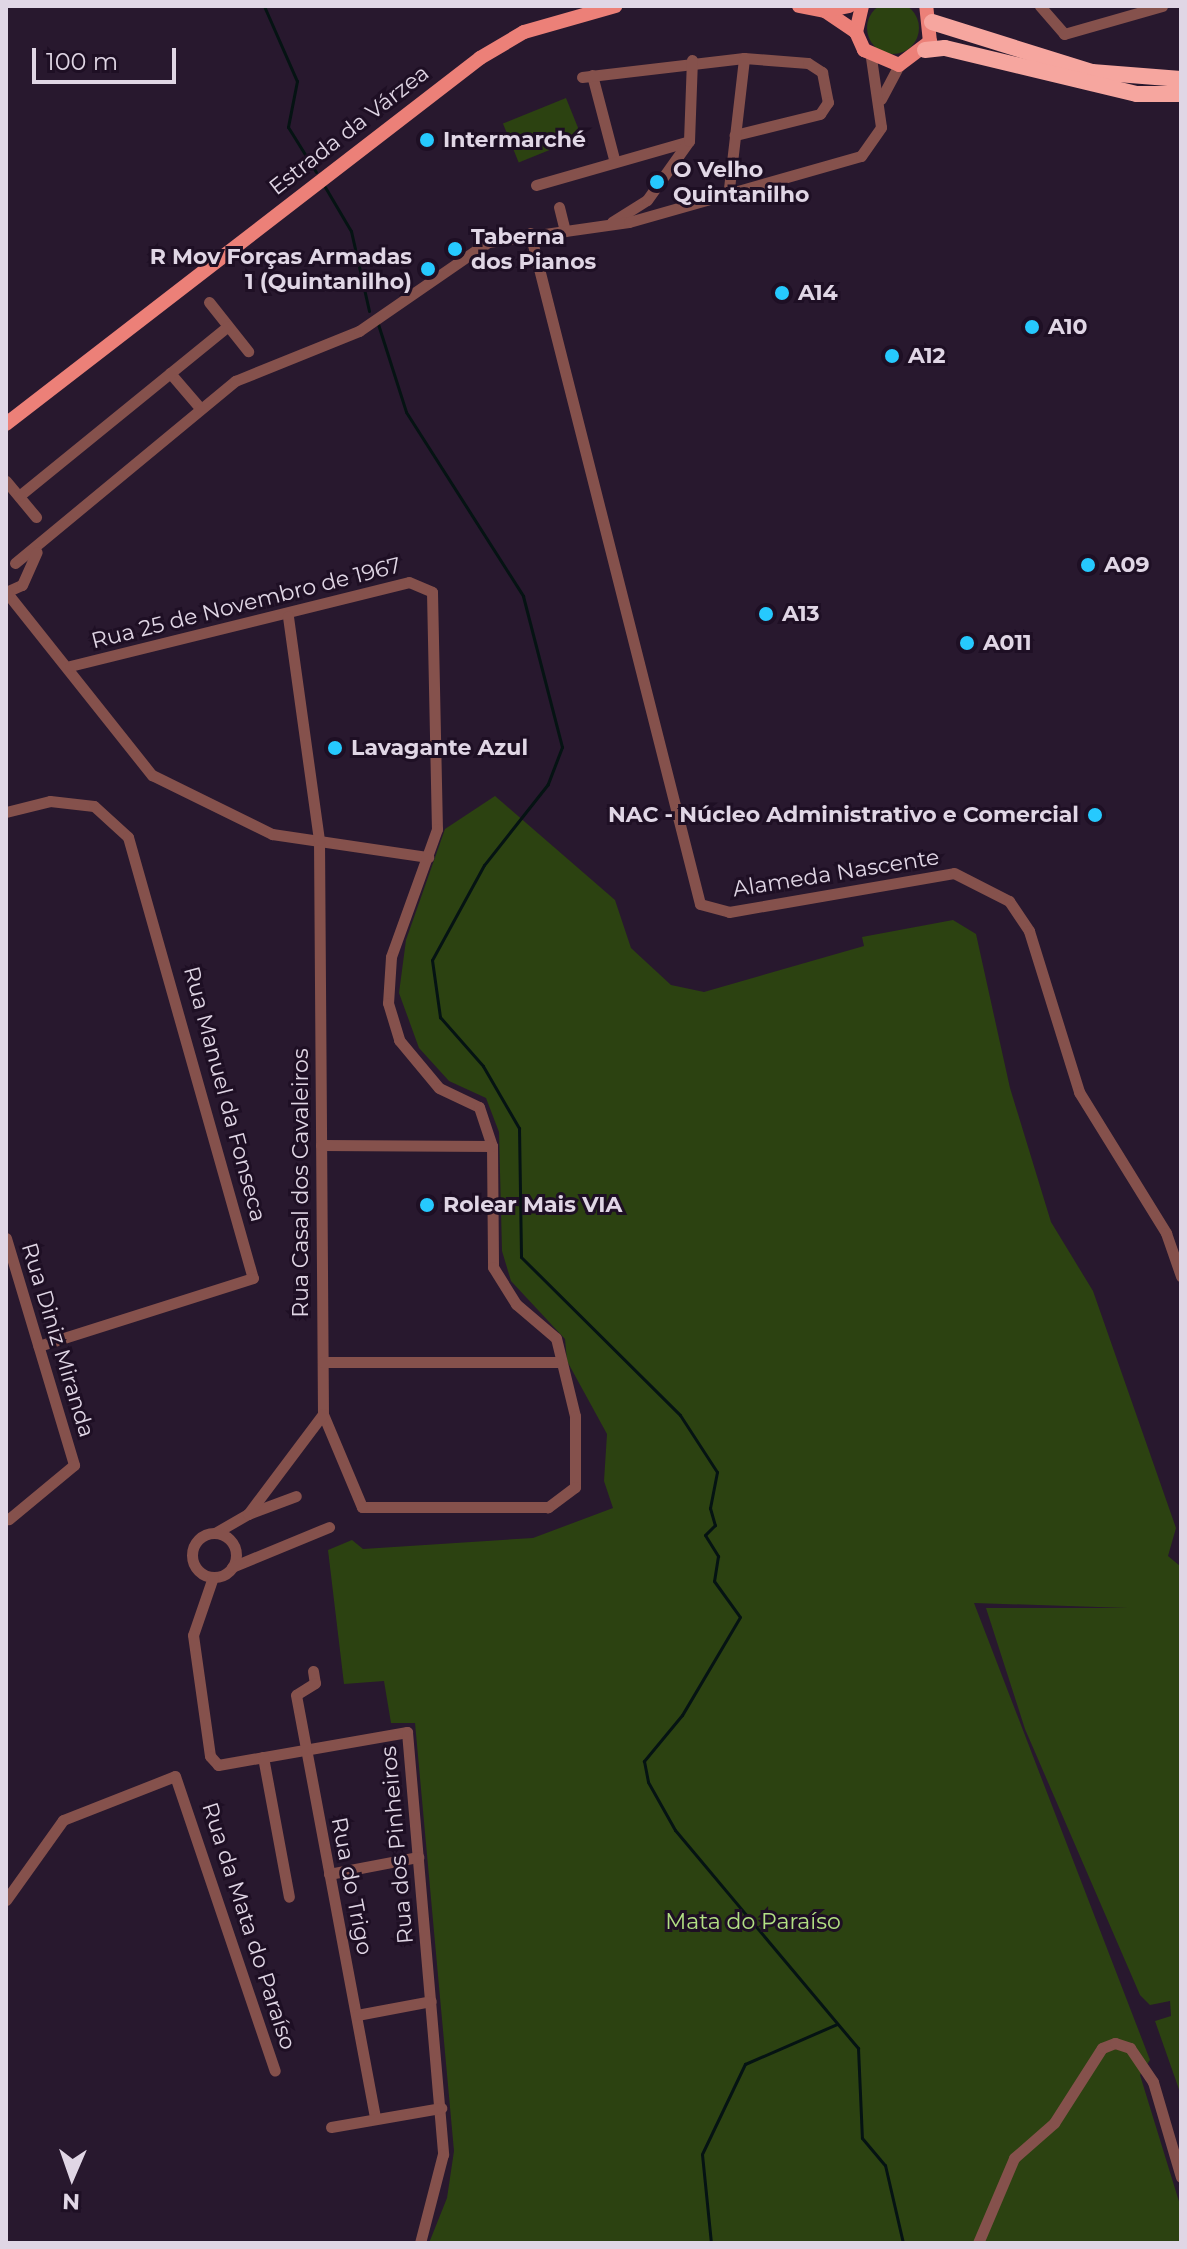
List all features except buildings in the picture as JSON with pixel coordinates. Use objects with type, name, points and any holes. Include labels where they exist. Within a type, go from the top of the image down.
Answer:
[{"type":"highway","points":[[930,12],[1092,72],[1181,79]]},
{"type":"highway","points":[[925,50],[945,48],[1091,84],[1181,91]]},
{"type":"main road","name":"Estrada da Várzea","points":[[6,424],[480,58],[524,32],[615,6]]},
{"type":"main road","points":[[799,6],[825,11],[849,6]]},
{"type":"main road","points":[[856,32],[862,6]]},
{"type":"main road","points":[[825,11],[856,32],[871,58],[899,65],[925,50],[930,12]]},
{"type":"main road","name":"Estrada da Várzea","points":[[6,434],[131,328]]},
{"type":"street","points":[[1040,6],[1064,34],[1162,6]]},
{"type":"street","points":[[728,197],[744,58]]},
{"type":"street","points":[[614,159],[587,76],[692,60],[744,58],[816,66],[828,102],[816,117],[735,135]]},
{"type":"street","points":[[27,614],[22,582],[10,563],[37,552],[200,408],[235,381],[359,331],[488,242],[530,233],[607,226],[728,197],[861,156],[881,127],[881,100],[871,58]]},
{"type":"street","points":[[607,226],[647,200],[689,141],[692,60]]},
{"type":"street","points":[[881,100],[899,65]]},
{"type":"street","points":[[536,185],[614,159],[689,141]]},
{"type":"street","points":[[559,207],[565,231]]},
{"type":"street","name":"Alameda Nascente","points":[[530,233],[700,904],[729,912],[954,873],[1009,901],[1029,931],[1079,1092],[1166,1233],[1181,1276]]},
{"type":"street","points":[[209,302],[248,351]]},
{"type":"street","points":[[19,496],[228,326]]},
{"type":"street","points":[[170,373],[200,408]]},
{"type":"street","points":[[6,481],[36,517]]},
{"type":"street","points":[[37,552],[22,582],[6,592],[70,666],[152,775],[272,834],[428,857],[391,957],[388,1003],[399,1040],[439,1088],[479,1107],[492,1146],[493,1267],[516,1304],[556,1338],[558,1362],[323,1362]]},
{"type":"street","name":"Rua 25 de Novembro de 1967","points":[[70,666],[288,616],[409,582],[430,590],[438,812],[428,857]]},
{"type":"street","name":"Rua Casal dos Cavaleiros","points":[[288,616],[319,840],[323,1414],[353,1499],[367,1508],[546,1507],[572,1494],[575,1416],[558,1362]]},
{"type":"street","name":"Rua Manuel da Fonseca","points":[[6,812],[50,801],[94,806],[128,837],[253,1278],[38,1346]]},
{"type":"street","points":[[321,1145],[492,1146]]},
{"type":"street","name":"Rua Diniz Miranda","points":[[6,1238],[74,1465],[9,1519]]},
{"type":"street","points":[[248,1514],[323,1414]]},
{"type":"street","points":[[296,1496],[248,1514],[215,1533],[193,1550],[194,1565],[213,1577],[329,1527]]},
{"type":"street","points":[[215,1533],[235,1548],[232,1567]]},
{"type":"street","name":"Rua dos Pinheiros","points":[[213,1577],[193,1635],[210,1756],[218,1765],[407,1732],[441,2108],[441,2176],[420,2243]]},
{"type":"street","name":"Rua do Trigo","points":[[313,1671],[315,1683],[296,1695],[375,2119]]},
{"type":"street","points":[[263,1757],[289,1897]]},
{"type":"street","name":"Rua da Mata do Paraíso","points":[[6,1900],[63,1820],[175,1776],[275,2071]]},
{"type":"street","points":[[329,1874],[418,1857]]},
{"type":"street","points":[[357,2015],[431,2001]]},
{"type":"street","points":[[978,2243],[1014,2158],[1054,2123],[1102,2048],[1115,2043],[1130,2048],[1153,2082],[1181,2177]]},
{"type":"street","points":[[331,2127],[441,2108]]},
{"type":"green space","points":[[893,2],[912,9],[919,28],[912,47],[893,54],[874,47],[867,28],[874,9]]},
{"type":"green space","points":[[566,98],[582,137],[519,162],[503,123]]},
{"type":"green space","name":"Mata do Paraíso","points":[[495,796],[615,900],[631,948],[671,985],[704,992],[864,946],[862,937],[953,920],[976,934],[1010,1088],[1051,1222],[1093,1291],[1176,1528],[1168,1556],[1180,1566],[1181,2095],[1155,2021],[1171,2016],[1170,2001],[1150,2005],[1140,1995],[1025,1729],[986,1608],[1128,1608],[974,1603],[1150,2060],[1140,2075],[1181,2208],[1181,2243],[429,2243],[447,2198],[454,2151],[415,1723],[391,1723],[384,1681],[344,1684],[328,1550],[352,1540],[363,1549],[533,1538],[613,1508],[604,1481],[607,1434],[567,1361],[565,1339],[511,1281],[502,1251],[499,1132],[486,1098],[449,1081],[419,1048],[399,993],[406,940],[445,829]]},
{"type":"waterway","points":[[264,6],[297,81],[288,127],[316,172]]},
{"type":"waterway","points":[[325,187],[351,231],[369,311]]},
{"type":"waterway","points":[[378,324],[406,412],[523,596],[562,747],[548,784],[484,865],[432,960],[440,1017],[483,1066],[519,1128],[521,1257],[680,1415],[717,1472],[710,1508],[715,1525],[705,1535],[718,1556],[714,1581],[740,1617],[682,1715],[644,1761],[648,1782],[675,1830],[858,2048],[862,2138],[885,2165],[903,2243]]},
{"type":"waterway","points":[[711,2243],[702,2154],[745,2064],[837,2024]]},
{"type":"place","name":"Intermarché","points":[[427,140]]},
{"type":"place","name":"O Velho Quintanilho","points":[[657,182]]},
{"type":"place","name":"Taberna dos Pianos","points":[[455,249]]},
{"type":"place","name":"R Mov Forças Armadas 1 (Quintanilho)","points":[[428,269]]},
{"type":"place","name":"A14","points":[[782,293]]},
{"type":"place","name":"A10","points":[[1032,327]]},
{"type":"place","name":"A12","points":[[892,356]]},
{"type":"place","name":"A09","points":[[1088,565]]},
{"type":"place","name":"A13","points":[[766,614]]},
{"type":"place","name":"A011","points":[[967,643]]},
{"type":"place","name":"Lavagante Azul","points":[[335,748]]},
{"type":"place","name":"NAC - Núcleo Administrativo e Comercial","points":[[1095,815]]},
{"type":"place","name":"Rolear Mais VIA","points":[[427,1205]]}]
